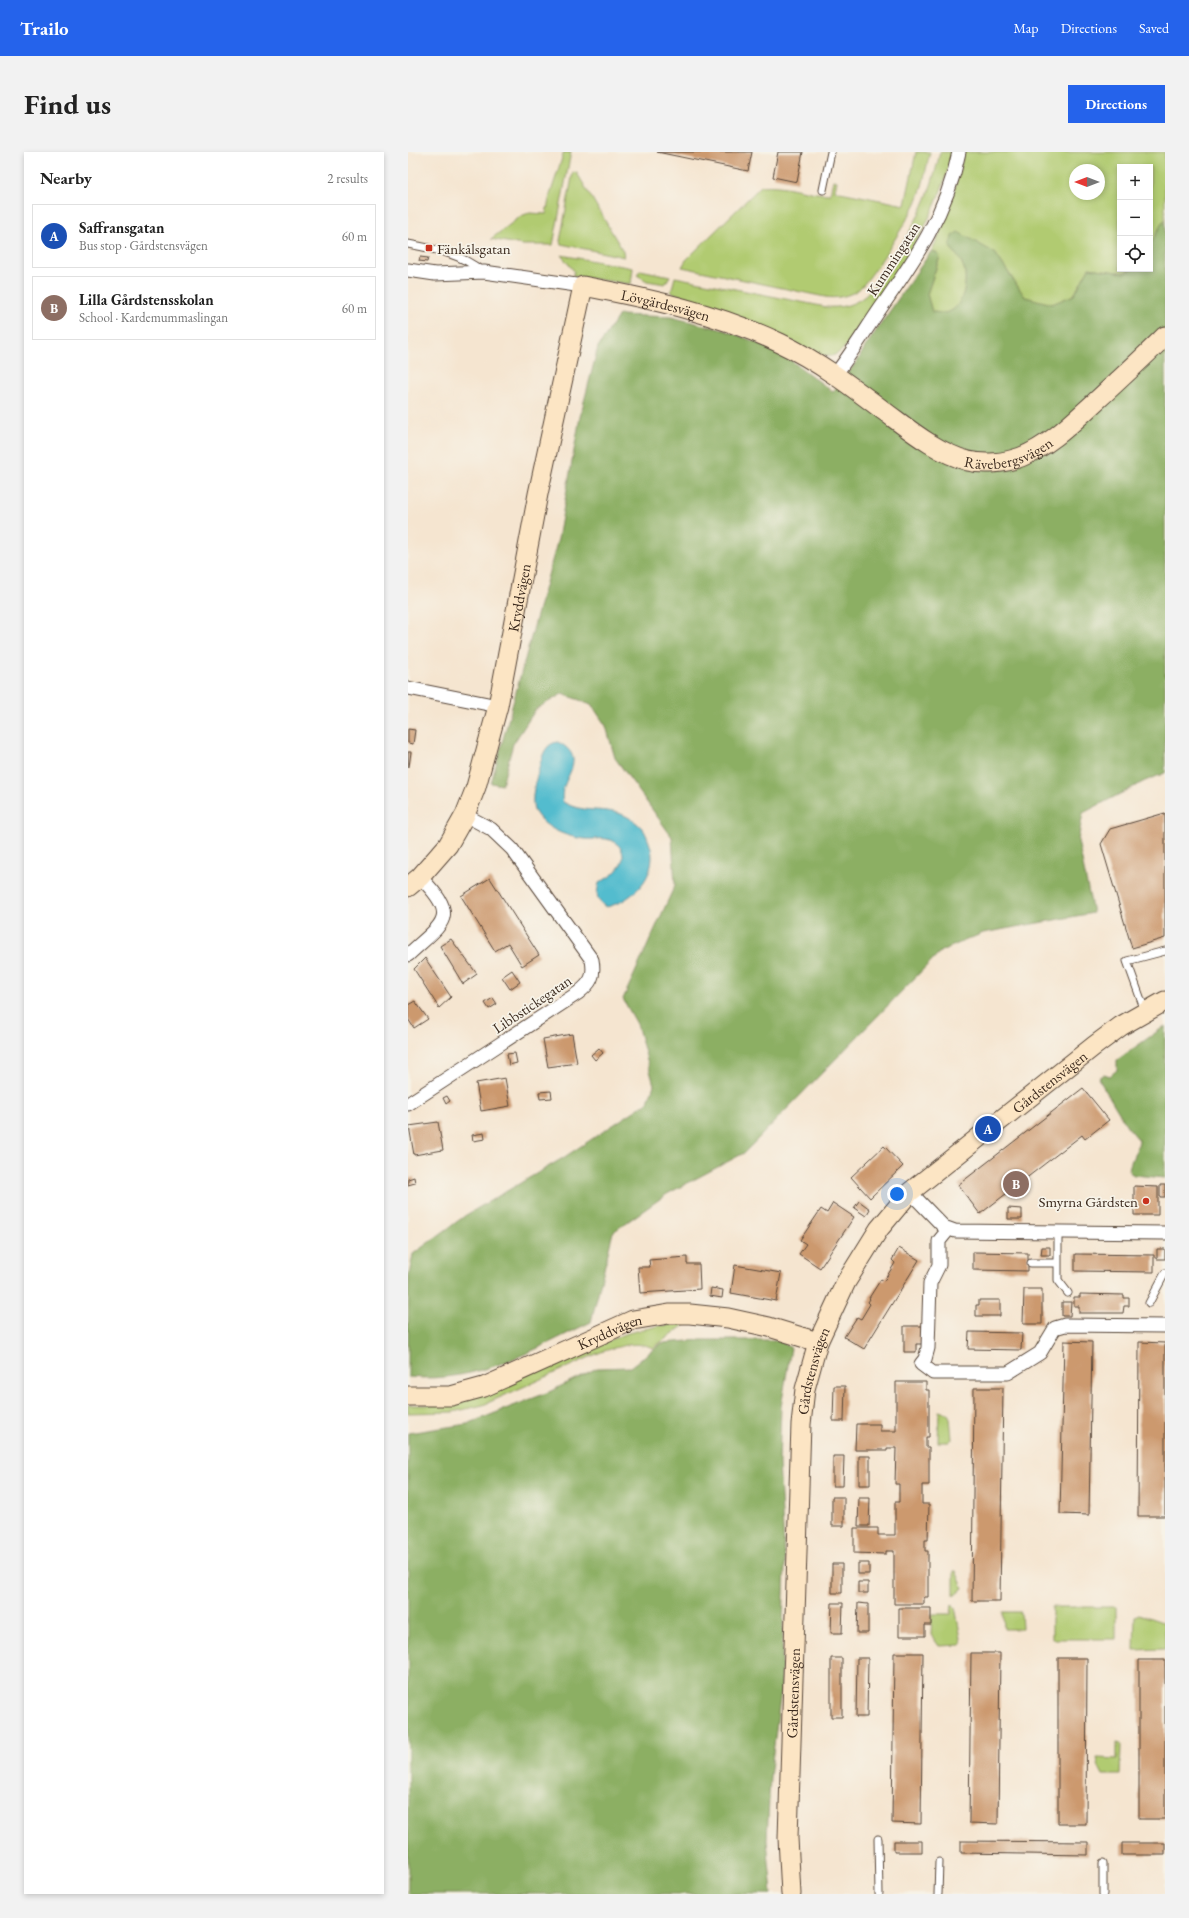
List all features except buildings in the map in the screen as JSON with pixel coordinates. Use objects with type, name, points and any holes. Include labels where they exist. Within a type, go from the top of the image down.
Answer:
[{"type":"street","name":"Kummingatan","points":[[835,375],[922,247],[946,200],[954,177],[959,152]]},
{"type":"street","name":"Lövgärdesvägen","points":[[408,270],[435,274],[484,272],[583,286],[660,302],[726,320],[780,343],[807,357],[835,375]]},
{"type":"street","name":"Kryddvägen","points":[[414,882],[448,845],[466,815],[476,787],[498,706],[538,494],[583,286]]},
{"type":"street","name":"Rävebergsvägen","points":[[835,375],[933,446],[970,461],[1002,462],[1021,457],[1045,445],[1069,426],[1165,336]]},
{"type":"street","points":[[408,688],[498,706]]},
{"type":"street","name":"Libbstickegatan","points":[[408,1104],[578,993],[591,981],[594,975],[592,960],[512,849],[491,829],[466,815]]},
{"type":"street","points":[[408,955],[437,927],[443,919],[444,913],[443,904],[437,895],[414,882]]},
{"type":"street","name":"Gårdstensvägen","points":[[791,1894],[788,1838],[801,1424],[805,1389],[818,1342],[846,1282],[879,1229],[910,1192],[1094,1046],[1145,1011],[1165,1001]]},
{"type":"street","points":[[910,1192],[948,1230],[955,1232],[1165,1233]]},
{"type":"street","points":[[948,1230],[939,1241],[939,1265],[930,1283],[928,1348],[925,1359],[921,1364],[933,1373],[1008,1372],[1040,1353],[1055,1328],[1065,1325],[1165,1326]]},
{"type":"street","name":"Kryddvägen","points":[[408,1396],[451,1396],[484,1387],[634,1320],[669,1314],[690,1314],[728,1318],[769,1327],[818,1342]]},
{"type":"lane","points":[[824,190],[831,152]]},
{"type":"lane","name":"Lövgärdesvägen","points":[[408,244],[450,253],[464,258],[484,272]]},
{"type":"lane","points":[[1145,1011],[1127,961],[1165,951]]},
{"type":"lane","points":[[1058,1232],[1058,1280],[1068,1293]]},
{"type":"lane","points":[[1031,1263],[1058,1263]]},
{"type":"lane","points":[[1149,1303],[1165,1273]]},
{"type":"lane","points":[[878,1839],[879,1894]]},
{"type":"lane","points":[[938,1894],[940,1862]]},
{"type":"lane","points":[[1103,1863],[1103,1894]]},
{"type":"green space","points":[[564,152],[571,152],[553,245],[522,245],[491,239],[521,216],[529,213],[546,214],[550,195]]},
{"type":"green space","points":[[916,152],[930,152],[916,203],[898,235],[880,262],[864,284],[854,292],[847,295],[829,298],[682,267],[686,260],[761,186],[770,185],[821,194],[830,194],[833,180],[837,181],[835,191],[905,205]]},
{"type":"green space","points":[[940,152],[952,152],[945,178],[925,226],[898,271],[854,335],[847,345],[835,355],[819,355],[731,314],[671,292],[675,277],[826,307],[844,306],[857,301],[869,293],[875,285],[912,226],[931,185]]},
{"type":"green space","points":[[964,152],[1165,152],[1165,221],[1153,240],[1153,164],[1117,164],[1117,272],[1089,268],[1074,295],[1052,304],[1025,297],[995,253],[950,247],[960,259],[964,268],[965,287],[961,300],[953,310],[944,313],[932,312],[927,294],[940,257],[932,250],[938,238],[955,189]]},
{"type":"green space","points":[[573,172],[577,173],[623,251],[624,257],[561,244],[560,241]]},
{"type":"green space","points":[[1165,221],[1165,773],[1145,781],[1083,813],[1078,841],[1093,913],[983,933],[941,951],[744,1153],[667,1194],[613,1232],[591,1322],[525,1354],[480,1370],[433,1378],[408,1377],[409,1275],[413,1254],[466,1215],[563,1158],[648,1102],[654,1085],[637,1024],[623,999],[675,885],[672,837],[615,758],[606,726],[591,704],[562,694],[536,709],[513,744],[502,785],[491,783],[558,539],[580,417],[598,347],[619,315],[671,317],[724,330],[777,350],[833,392],[858,360],[865,347],[932,250],[940,256],[927,294],[932,312],[946,313],[953,310],[961,300],[965,287],[964,268],[950,247],[952,236],[958,232],[995,253],[1025,297],[1052,304],[1074,295],[1089,268],[1124,273],[1153,272],[1153,240],[1162,223]]},
{"type":"green space","points":[[561,255],[633,268],[631,284],[573,276],[574,271]]},
{"type":"green space","points":[[640,270],[670,276],[665,284],[647,281],[637,275]]},
{"type":"green space","points":[[1165,1026],[1165,1178],[1134,1175],[1129,1172],[1139,1140],[1127,1126],[1098,1078],[1104,1074],[1110,1076],[1117,1070],[1117,1060]]},
{"type":"green space","points":[[687,1323],[653,1348],[634,1344],[620,1346],[601,1352],[483,1405],[453,1412],[408,1413],[408,1405],[446,1405],[628,1333],[658,1326]]},
{"type":"green space","points":[[701,1340],[779,1340],[791,1348],[781,1407],[779,1463],[785,1563],[781,1691],[770,1777],[767,1840],[772,1894],[408,1894],[408,1433],[467,1424],[549,1392],[597,1368],[630,1367],[662,1343]]},
{"type":"green space","points":[[939,1411],[948,1414],[950,1418],[952,1439],[949,1442],[938,1442]]},
{"type":"green space","points":[[954,1571],[956,1571],[963,1588],[954,1596]]},
{"type":"green space","points":[[952,1605],[955,1607],[962,1644],[939,1646],[931,1635],[932,1614],[951,1614]]},
{"type":"green space","points":[[1052,1607],[1116,1607],[1116,1639],[1052,1639]]},
{"type":"green space","points":[[1003,1612],[1021,1612],[1022,1629],[1004,1629]]},
{"type":"green space","points":[[1139,1614],[1165,1623],[1165,1649],[1134,1650],[1135,1616]]},
{"type":"green space","points":[[1117,1743],[1121,1744],[1120,1775],[1103,1775],[1097,1758],[1117,1759]]},
{"type":"water","points":[[558,742],[568,749],[572,756],[573,763],[564,785],[562,794],[563,802],[573,807],[622,814],[642,828],[649,842],[652,853],[648,874],[636,891],[617,904],[606,907],[600,902],[597,891],[599,883],[620,867],[623,854],[619,846],[607,839],[585,839],[557,831],[539,818],[533,807],[533,795],[541,760],[548,747],[551,744]]},
{"type":"place","name":"Fänkålsgatan","points":[[429,248]]},
{"type":"place","name":"Saffransgatan","points":[[988,1129]]},
{"type":"place","name":"Lilla Gårdstensskolan","points":[[1016,1184]]},
{"type":"place","name":"Smyrna Gårdsten","points":[[1146,1201]]}]
